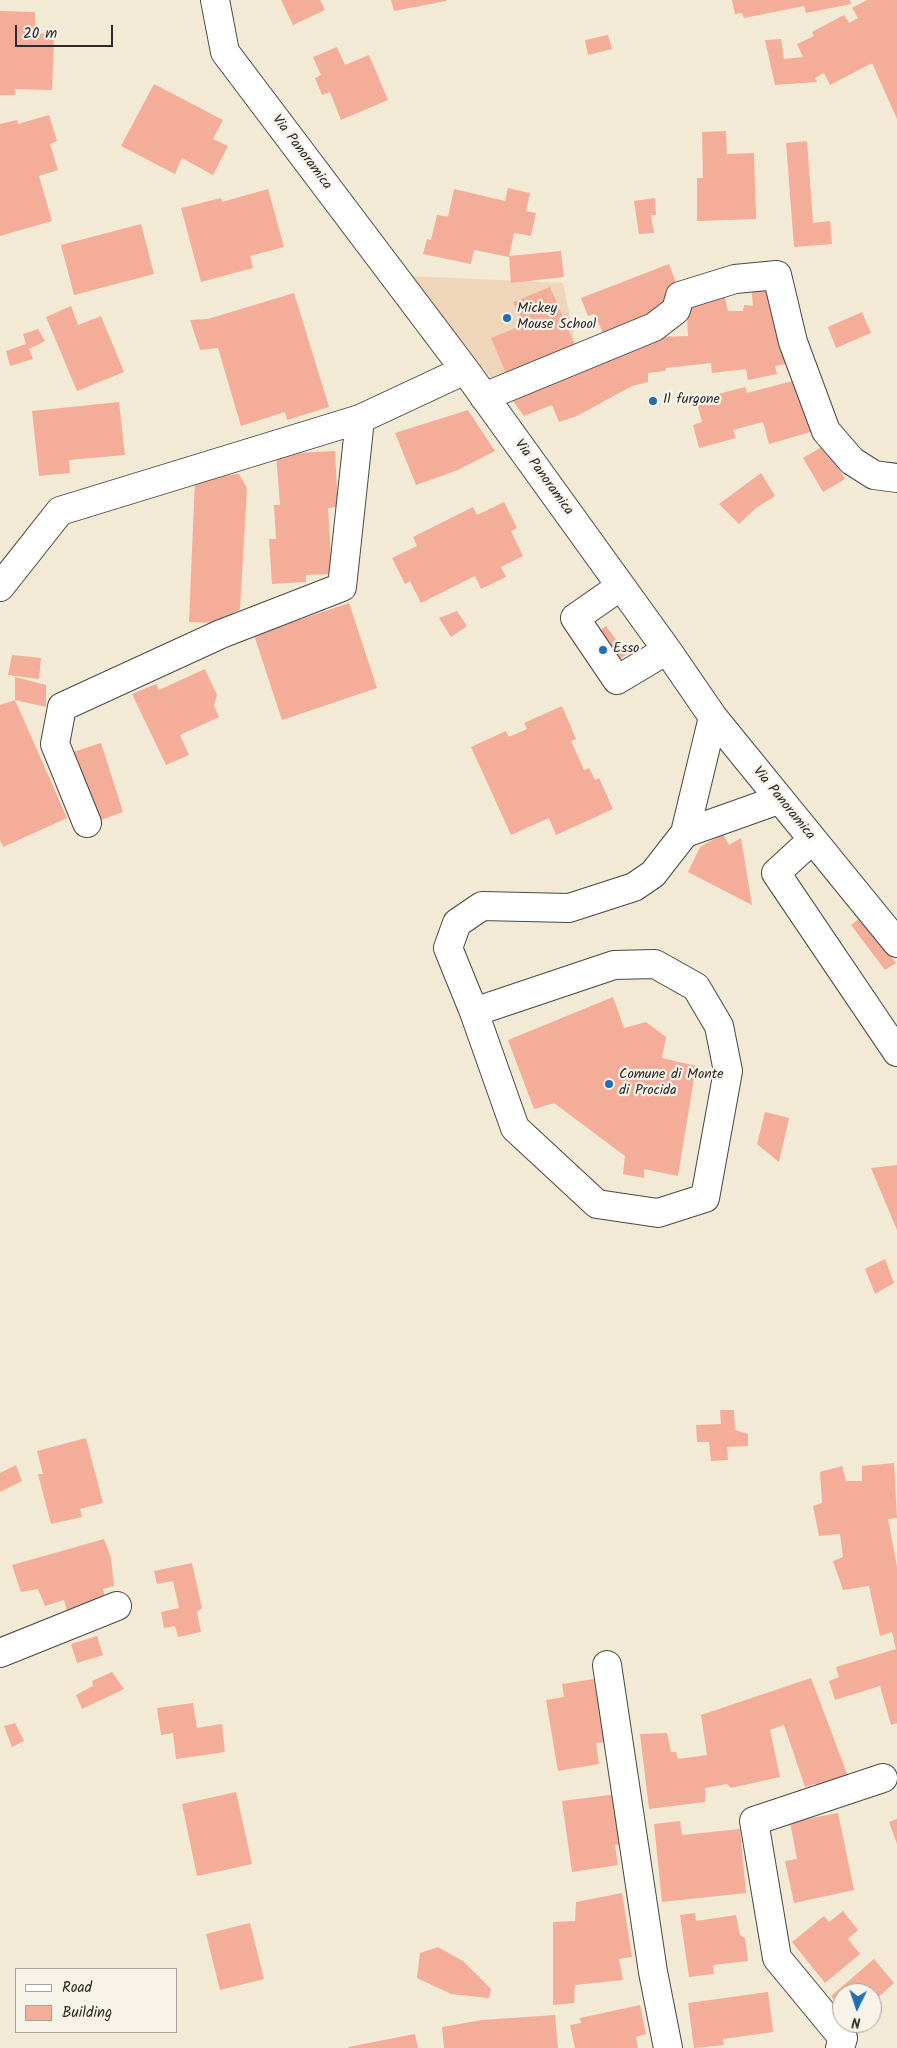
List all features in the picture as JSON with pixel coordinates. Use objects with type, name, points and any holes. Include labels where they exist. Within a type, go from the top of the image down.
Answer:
[{"type":"street","name":"Via Panoramica","points":[[215,0],[225,52],[465,370],[667,650],[713,717],[778,800],[897,943]]},
{"type":"street","points":[[484,398],[654,327],[676,310],[680,296],[735,279],[777,275],[793,342],[826,431],[852,461],[874,475],[897,478]]},
{"type":"street","points":[[0,587],[60,511],[360,419],[465,370]]},
{"type":"street","points":[[87,822],[55,744],[62,707],[221,634],[342,587],[360,419]]},
{"type":"street","points":[[620,586],[575,618],[617,680],[667,650]]},
{"type":"street","points":[[474,1012],[614,965],[655,964],[696,987],[719,1026],[728,1071],[705,1198],[658,1213],[597,1204],[515,1128],[474,1012],[448,948],[457,923],[482,906],[569,908],[634,887],[654,874],[685,833],[713,717]]},
{"type":"street","points":[[685,833],[778,800]]},
{"type":"street","points":[[812,840],[776,874],[897,1052]]},
{"type":"street","points":[[0,1653],[117,1606]]},
{"type":"street","points":[[607,1665],[653,1972],[668,2048]]},
{"type":"street","points":[[840,2048],[842,2038],[777,1958],[754,1821],[883,1778]]},
{"type":"shaded area","name":"Mickey Mouse School","points":[[411,276],[563,283],[577,353],[497,385]]},
{"type":"building","points":[[281,0],[320,0],[325,10],[293,25]]},
{"type":"building","points":[[391,0],[446,0],[446,1],[394,11]]},
{"type":"building","points":[[732,0],[850,0],[851,4],[806,13],[804,6],[744,18],[742,13],[735,14]]},
{"type":"building","points":[[867,0],[897,0],[897,119],[872,63],[830,85],[824,73],[815,78],[817,82],[775,85],[765,40],[781,39],[784,59],[803,57],[797,44],[814,36],[812,32],[844,15],[849,23],[858,18],[852,8]]},
{"type":"building","points":[[0,11],[35,12],[35,34],[49,33],[49,40],[54,40],[52,90],[15,89],[15,95],[0,95]]},
{"type":"building","points":[[608,35],[612,49],[588,55],[585,40]]},
{"type":"building","points":[[337,47],[345,65],[369,55],[388,100],[341,120],[330,92],[322,95],[315,78],[321,75],[313,57]]},
{"type":"building","points":[[154,84],[223,120],[213,139],[228,146],[213,175],[182,158],[175,174],[121,146]]},
{"type":"building","points":[[49,115],[57,141],[50,144],[58,170],[39,176],[52,221],[0,236],[0,124],[17,120],[18,124]]},
{"type":"building","points":[[726,131],[727,154],[754,153],[756,219],[697,221],[697,178],[703,178],[702,132]]},
{"type":"building","points":[[807,141],[813,223],[830,221],[832,244],[794,247],[786,143]]},
{"type":"building","points":[[508,188],[530,193],[526,211],[536,213],[531,236],[514,233],[509,257],[474,250],[471,264],[423,254],[427,239],[431,240],[437,215],[448,217],[454,189],[505,201]]},
{"type":"building","points":[[268,189],[284,247],[250,256],[253,268],[201,282],[181,208],[221,198],[222,202]]},
{"type":"building","points":[[655,198],[656,215],[651,215],[654,233],[639,234],[634,201]]},
{"type":"building","points":[[141,224],[154,274],[74,295],[61,245]]},
{"type":"building","points":[[561,251],[564,277],[511,283],[509,256]]},
{"type":"building","points":[[669,264],[679,291],[668,311],[603,334],[595,314],[588,316],[581,298]]},
{"type":"building","points":[[722,285],[728,311],[743,311],[744,305],[753,306],[751,285],[772,287],[791,363],[775,366],[777,374],[748,380],[746,369],[712,373],[711,363],[666,368],[665,371],[648,373],[648,382],[632,386],[577,416],[559,422],[552,405],[524,416],[508,394],[657,337],[688,336],[686,295]]},
{"type":"building","points":[[550,287],[577,350],[508,378],[491,338],[523,325],[513,302]]},
{"type":"building","points":[[294,293],[329,407],[287,420],[285,412],[241,426],[218,348],[200,350],[190,320],[208,319]]},
{"type":"building","points":[[71,306],[78,325],[101,316],[124,372],[77,391],[46,317]]},
{"type":"building","points":[[862,312],[871,333],[836,348],[828,327]]},
{"type":"building","points":[[38,329],[45,341],[29,349],[33,359],[10,366],[6,351],[26,344],[23,334]]},
{"type":"building","points":[[800,379],[814,431],[769,444],[763,422],[733,430],[736,438],[699,448],[693,425],[702,422],[696,400],[745,387],[747,393]]},
{"type":"building","points":[[119,402],[125,455],[69,460],[70,473],[39,476],[32,411]]},
{"type":"building","points":[[468,410],[495,451],[458,470],[416,485],[395,433]]},
{"type":"building","points":[[825,445],[845,479],[823,492],[803,458]]},
{"type":"building","points":[[335,451],[338,507],[328,508],[332,574],[306,575],[306,582],[272,584],[269,539],[276,539],[274,505],[280,505],[276,454]]},
{"type":"building","points":[[761,473],[775,496],[756,508],[739,524],[719,504]]},
{"type":"building","points":[[239,474],[247,488],[240,609],[217,623],[189,622],[195,479]]},
{"type":"building","points":[[504,502],[517,528],[511,531],[523,556],[501,567],[506,577],[481,589],[475,576],[421,603],[410,581],[405,584],[392,558],[417,546],[413,537],[473,507],[477,515]]},
{"type":"building","points":[[349,603],[377,688],[282,720],[254,635]]},
{"type":"building","points":[[457,611],[467,626],[451,637],[439,618]]},
{"type":"building","name":"Esso","points":[[606,626],[627,654],[599,674],[579,645]]},
{"type":"building","points":[[12,655],[41,658],[39,679],[8,675]]},
{"type":"building","points":[[205,669],[217,695],[214,706],[219,717],[180,735],[189,755],[166,765],[132,694],[156,684],[159,690]]},
{"type":"building","points":[[15,677],[46,685],[46,707],[15,700]]},
{"type":"building","points":[[15,700],[67,818],[3,847],[0,840],[0,705]]},
{"type":"building","points":[[562,706],[576,739],[571,741],[584,770],[589,768],[595,780],[599,778],[613,809],[556,835],[549,818],[511,835],[471,747],[506,731],[509,737],[527,729],[524,723]]},
{"type":"building","points":[[101,743],[123,812],[95,822],[73,752]]},
{"type":"building","points":[[723,834],[729,845],[741,838],[752,905],[688,872],[700,847]]},
{"type":"building","points":[[863,916],[896,963],[885,970],[851,925]]},
{"type":"building","name":"Comune di Monte di Procida","points":[[613,997],[624,1028],[646,1022],[666,1037],[662,1058],[696,1066],[678,1176],[644,1169],[644,1178],[623,1174],[625,1156],[554,1103],[534,1109],[508,1040]]},
{"type":"building","points":[[765,1112],[789,1118],[779,1162],[757,1144]]},
{"type":"building","points":[[897,1165],[897,1230],[871,1168]]},
{"type":"building","points":[[885,1259],[894,1283],[875,1294],[865,1269]]},
{"type":"building","points":[[720,1410],[734,1410],[735,1430],[748,1434],[748,1446],[727,1447],[728,1460],[711,1461],[709,1442],[697,1442],[696,1425],[721,1424]]},
{"type":"building","points":[[86,1438],[103,1503],[80,1509],[82,1517],[51,1524],[38,1474],[43,1474],[37,1451]]},
{"type":"building","points":[[894,1463],[897,1518],[888,1519],[897,1567],[897,1723],[891,1725],[880,1686],[835,1700],[829,1681],[839,1677],[836,1667],[896,1649],[892,1632],[880,1636],[869,1586],[843,1590],[833,1561],[843,1557],[840,1534],[819,1536],[813,1506],[822,1503],[820,1472],[842,1466],[846,1481],[862,1481],[862,1466]]},
{"type":"building","points":[[16,1465],[22,1481],[0,1492],[0,1473]]},
{"type":"building","points":[[104,1539],[111,1558],[114,1586],[103,1589],[107,1603],[68,1614],[64,1600],[45,1606],[38,1589],[21,1592],[12,1565]]},
{"type":"building","points":[[192,1563],[202,1608],[197,1612],[201,1632],[178,1637],[175,1626],[164,1628],[161,1612],[179,1608],[173,1581],[157,1584],[154,1571]]},
{"type":"building","points":[[97,1636],[103,1655],[77,1663],[71,1644]]},
{"type":"building","points":[[112,1672],[124,1689],[82,1709],[76,1695],[93,1686],[92,1681]]},
{"type":"building","points":[[811,1678],[849,1779],[819,1788],[815,1784],[805,1787],[784,1725],[770,1730],[780,1777],[731,1788],[727,1784],[705,1788],[705,1802],[649,1809],[640,1734],[667,1733],[671,1752],[676,1752],[678,1759],[707,1755],[701,1715]]},
{"type":"building","points":[[594,1679],[605,1742],[596,1743],[599,1764],[558,1771],[546,1700],[564,1697],[562,1684]]},
{"type":"building","points":[[193,1703],[197,1728],[222,1724],[225,1752],[176,1759],[173,1733],[161,1735],[157,1708]]},
{"type":"building","points":[[15,1723],[24,1741],[12,1747],[4,1726]]},
{"type":"building","points":[[236,1792],[252,1864],[197,1876],[182,1804]]},
{"type":"building","points":[[617,1794],[624,1844],[615,1845],[618,1865],[572,1872],[562,1801]]},
{"type":"building","points":[[838,1813],[854,1890],[794,1903],[785,1861],[797,1859],[790,1822]]},
{"type":"building","points":[[897,1819],[897,1844],[889,1822]]},
{"type":"building","points":[[680,1821],[682,1835],[740,1829],[746,1893],[662,1902],[654,1824]]},
{"type":"building","points":[[622,1893],[632,1957],[619,1959],[623,1980],[575,1985],[574,2003],[553,2005],[553,1922],[575,1921],[576,1902]]},
{"type":"building","points":[[843,1911],[858,1930],[848,1939],[860,1954],[825,1983],[792,1942],[824,1916],[829,1922]]},
{"type":"building","points":[[695,1913],[696,1921],[736,1915],[740,1935],[745,1938],[748,1961],[713,1965],[714,1974],[689,1977],[680,1915]]},
{"type":"building","points":[[250,1923],[264,1979],[220,1990],[206,1934]]},
{"type":"building","points":[[438,1947],[463,1961],[491,1989],[489,1998],[451,1994],[417,1978],[420,1953]]},
{"type":"building","points":[[874,1959],[894,1983],[882,1994],[882,1983],[846,1983]]},
{"type":"building","points":[[768,1992],[773,2032],[723,2039],[724,2045],[694,2048],[688,2003]]},
{"type":"building","points":[[640,2005],[646,2034],[636,2037],[638,2048],[575,2048],[570,2025],[581,2023],[580,2018]]},
{"type":"building","points":[[555,2015],[558,2048],[444,2048],[442,2027],[482,2020]]},
{"type":"building","points":[[415,2034],[418,2048],[348,2047]]},
{"type":"place","name":"Mickey Mouse School","points":[[507,318]]},
{"type":"place","name":"Il furgone","points":[[653,401]]},
{"type":"place","name":"Esso","points":[[603,650]]},
{"type":"place","name":"Comune di Monte di Procida","points":[[609,1084]]}]
